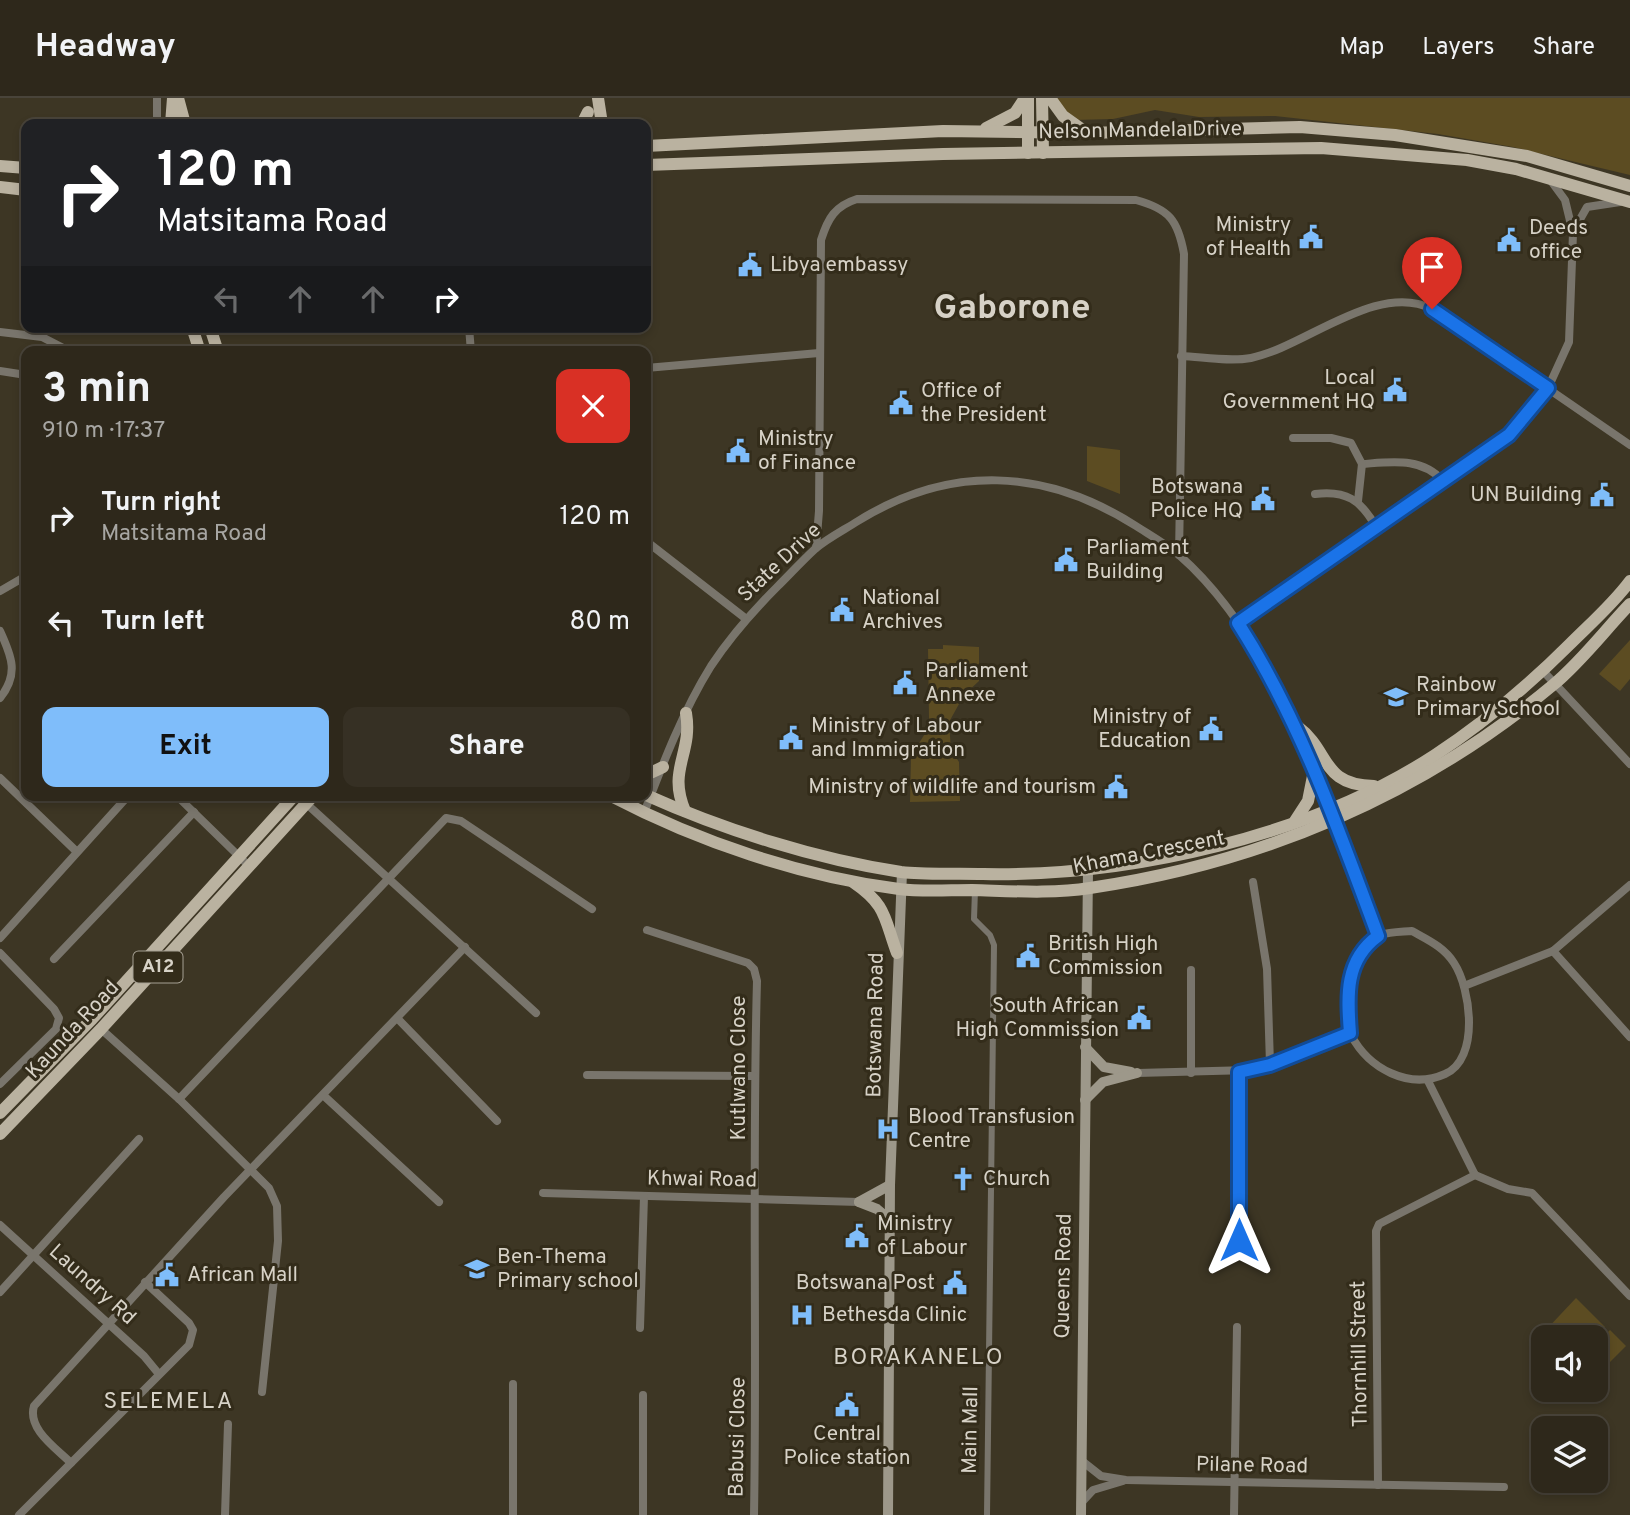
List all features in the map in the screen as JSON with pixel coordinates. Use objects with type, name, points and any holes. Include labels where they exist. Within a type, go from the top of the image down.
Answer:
[{"type":"main road","points":[[172,119],[176,98]]},
{"type":"main road","points":[[176,98],[183,119]]},
{"type":"main road","points":[[598,98],[602,119]]},
{"type":"main road","points":[[979,131],[1002,122],[1023,105],[1027,98]]},
{"type":"main road","points":[[1027,98],[1028,153]]},
{"type":"main road","points":[[1042,98],[1043,153]]},
{"type":"main road","points":[[1050,98],[1063,116],[1087,133]]},
{"type":"main road","points":[[584,119],[588,112]]},
{"type":"main road","name":"Nelson Mandela Drive","points":[[651,145],[979,131],[1087,133],[1300,127],[1395,135],[1527,156],[1630,186]]},
{"type":"main road","name":"Nelson Mandela Drive","points":[[651,164],[1321,148],[1467,160],[1548,178],[1630,202]]},
{"type":"main road","points":[[0,166],[21,168]]},
{"type":"main road","points":[[0,187],[20,189]]},
{"type":"main road","points":[[0,195],[20,189]]},
{"type":"main road","name":"Khama Crescent","points":[[651,797],[751,836],[902,872],[1009,874],[1088,870],[1214,848],[1295,821],[1378,787],[1433,756],[1481,723],[1543,671],[1630,581]]},
{"type":"main road","name":"Khama Crescent","points":[[621,801],[742,852],[847,879],[901,889],[1088,888],[1215,863],[1336,821],[1438,767],[1490,734],[1555,684],[1630,604]]},
{"type":"main road","points":[[685,811],[676,778],[689,739],[686,713]]},
{"type":"main road","points":[[1297,726],[1306,733],[1333,774],[1353,785],[1378,787]]},
{"type":"main road","points":[[651,773],[663,767]]},
{"type":"main road","points":[[1295,821],[1308,801],[1314,771]]},
{"type":"main road","name":"Kaunda Road","points":[[0,1112],[92,1019],[240,856],[300,801]]},
{"type":"main road","name":"Kaunda Road","points":[[0,1135],[250,866],[301,801]]},
{"type":"main road","name":"Queens Road","points":[[1081,1509],[1088,870]]},
{"type":"main road","name":"Botswana Road","points":[[888,1515],[890,1185],[902,872]]},
{"type":"main road","points":[[847,879],[881,906],[897,953]]},
{"type":"main road","points":[[1085,1048],[1104,1067],[1137,1073]]},
{"type":"main road","points":[[1085,1100],[1103,1082],[1137,1073]]},
{"type":"main road","points":[[859,1202],[890,1185]]},
{"type":"main road","points":[[859,1202],[877,1209],[890,1219]]},
{"type":"street","points":[[157,119],[158,98]]},
{"type":"street","points":[[176,98],[178,119]]},
{"type":"street","points":[[1238,623],[1509,435],[1548,388],[1569,342],[1573,233],[1565,200],[1557,186],[1548,178]]},
{"type":"street","points":[[816,548],[820,511],[821,240],[833,212],[842,204],[857,199],[1136,200],[1153,205],[1171,216],[1181,237],[1184,254],[1179,555]]},
{"type":"street","points":[[1573,233],[1579,216],[1587,207],[1630,202]]},
{"type":"street","points":[[1181,356],[1254,357],[1378,305],[1416,302],[1432,309],[1630,445]]},
{"type":"street","points":[[0,332],[42,337],[59,346]]},
{"type":"street","points":[[651,368],[819,353]]},
{"type":"street","points":[[0,371],[21,374]]},
{"type":"street","points":[[1293,438],[1331,438],[1351,443],[1362,464],[1358,502]]},
{"type":"street","points":[[1362,464],[1401,465],[1416,462],[1434,471],[1443,481]]},
{"type":"street","name":"State Drive","points":[[651,790],[686,713],[712,665],[745,618],[816,548],[869,514],[926,488],[955,482],[1030,482],[1088,500],[1118,514],[1179,555],[1238,623],[1266,667],[1297,726],[1336,821],[1378,936]]},
{"type":"street","points":[[1315,494],[1350,495],[1376,527]]},
{"type":"street","points":[[651,545],[745,618]]},
{"type":"street","points":[[0,591],[21,579]]},
{"type":"street","points":[[0,631],[11,654],[13,671],[9,687],[0,698]]},
{"type":"street","points":[[1543,671],[1630,764]]},
{"type":"street","points":[[0,778],[21,798]]},
{"type":"street","points":[[24,801],[76,850]]},
{"type":"street","points":[[0,938],[76,850],[123,801]]},
{"type":"street","points":[[182,801],[250,866]]},
{"type":"street","points":[[306,801],[536,1013]]},
{"type":"street","name":"State Drive","points":[[644,813],[647,801]]},
{"type":"street","points":[[54,959],[194,812]]},
{"type":"street","points":[[179,1100],[440,821],[453,818],[592,909]]},
{"type":"street","points":[[1253,882],[1267,968],[1270,1065]]},
{"type":"street","points":[[1464,986],[1553,951],[1630,885]]},
{"type":"street","name":"Main Mall","points":[[975,890],[974,919],[990,935],[994,945],[987,1515]]},
{"type":"street","name":"Kutlwano Close","points":[[647,930],[737,959],[754,969],[758,981],[754,1076],[757,1198],[756,1359]]},
{"type":"street","points":[[1412,931],[1438,945],[1454,963],[1471,1009],[1463,1053],[1450,1072],[1428,1081],[1400,1079],[1371,1060],[1350,1033],[1348,996],[1352,967],[1363,947],[1378,936],[1412,931]]},
{"type":"street","points":[[71,1463],[34,1424],[31,1415],[34,1406],[145,1282],[464,947]]},
{"type":"street","points":[[1553,951],[1630,1037]]},
{"type":"street","points":[[0,953],[54,1009],[59,1018],[56,1029],[0,1084]]},
{"type":"street","points":[[1191,971],[1191,1073]]},
{"type":"street","points":[[397,1018],[497,1121]]},
{"type":"street","points":[[101,1029],[252,1169],[275,1196],[279,1219],[262,1392]]},
{"type":"street","points":[[1137,1073],[1239,1072],[1270,1065],[1350,1033]]},
{"type":"street","points":[[1239,1072],[1239,1240]]},
{"type":"street","points":[[587,1075],[754,1076]]},
{"type":"street","points":[[1428,1081],[1475,1175],[1508,1189],[1532,1193],[1630,1296]]},
{"type":"street","points":[[323,1095],[439,1202]]},
{"type":"street","points":[[0,1292],[139,1139]]},
{"type":"street","name":"Thornhill Street","points":[[1378,1485],[1376,1231],[1379,1224],[1475,1175]]},
{"type":"street","name":"Khwai Road","points":[[543,1193],[859,1202]]},
{"type":"street","points":[[640,1328],[645,1196]]},
{"type":"street","name":"Laundry Rd","points":[[0,1225],[108,1323],[158,1373]]},
{"type":"street","points":[[19,1515],[158,1373],[189,1345],[193,1330],[145,1282]]},
{"type":"street","points":[[1234,1515],[1237,1327]]},
{"type":"street","name":"Babusi Close","points":[[754,1515],[756,1359]]},
{"type":"street","points":[[513,1384],[513,1515]]},
{"type":"street","points":[[643,1395],[643,1515]]},
{"type":"street","points":[[225,1515],[228,1424]]},
{"type":"street","points":[[1082,1461],[1101,1476],[1126,1480]]},
{"type":"street","points":[[1081,1509],[1099,1487],[1126,1480]]},
{"type":"street","name":"Pilane Road","points":[[1126,1480],[1504,1487]]},
{"type":"shaded area","points":[[1054,98],[1630,98],[1630,175],[1513,147],[1438,134],[1275,116],[1199,117],[1155,110],[1113,119],[1074,120]]},
{"type":"shaded area","points":[[1087,446],[1120,450],[1120,494],[1087,481]]},
{"type":"shaded area","points":[[1630,640],[1630,679],[1620,691],[1599,674]]},
{"type":"shaded area","points":[[943,645],[979,647],[979,681],[964,695],[949,722],[951,750],[959,762],[960,801],[910,802],[911,756],[926,732],[929,719],[928,649],[943,649]]},
{"type":"shaded area","points":[[1576,1298],[1603,1325],[1551,1325]]},
{"type":"shaded area","points":[[1610,1330],[1626,1346],[1608,1364]]},
{"type":"place","name":"Ministry of Health","points":[[1311,237]]},
{"type":"place","name":"Deeds office","points":[[1509,240]]},
{"type":"place","name":"Libya embassy","points":[[750,265]]},
{"type":"place","name":"Local Government HQ","points":[[1395,390]]},
{"type":"place","name":"Office of the President","points":[[901,403]]},
{"type":"place","name":"Ministry of Finance","points":[[738,451]]},
{"type":"place","name":"UN Building","points":[[1602,495]]},
{"type":"place","name":"Botswana Police HQ","points":[[1263,499]]},
{"type":"place","name":"Parliament Building","points":[[1066,560]]},
{"type":"place","name":"National Archives","points":[[842,610]]},
{"type":"place","name":"Parliament Annexe","points":[[905,683]]},
{"type":"place","name":"Rainbow Primary School","points":[[1396,697]]},
{"type":"place","name":"Ministry of Education","points":[[1211,729]]},
{"type":"place","name":"Ministry of Labour and Immigration","points":[[791,738]]},
{"type":"place","name":"Ministry of wildlife and tourism","points":[[1116,787]]},
{"type":"place","name":"British High Commission","points":[[1028,956]]},
{"type":"place","name":"South African High Commission","points":[[1139,1018]]},
{"type":"place","name":"Blood Transfusion Centre","points":[[888,1129]]},
{"type":"place","name":"Church","points":[[963,1179]]},
{"type":"place","name":"Ministry of Labour","points":[[857,1236]]},
{"type":"place","name":"Ben-Thema Primary school","points":[[477,1269]]},
{"type":"place","name":"African Mall","points":[[167,1275]]},
{"type":"place","name":"Botswana Post","points":[[955,1283]]},
{"type":"place","name":"Bethesda Clinic","points":[[802,1315]]},
{"type":"place","name":"Central Police station","points":[[847,1405]]},
{"type":"district","name":"Gaborone","points":[[1012,309]]},
{"type":"district","name":"BORAKANELO","points":[[919,1358]]},
{"type":"district","name":"SELEMELA","points":[[169,1402]]},
{"type":"route","points":[[1239,1240],[1239,1072],[1270,1065],[1350,1033],[1348,996],[1352,967],[1363,947],[1378,936],[1336,821],[1297,726],[1266,667],[1238,623],[1509,435],[1518,428],[1548,388],[1432,309]]}]
